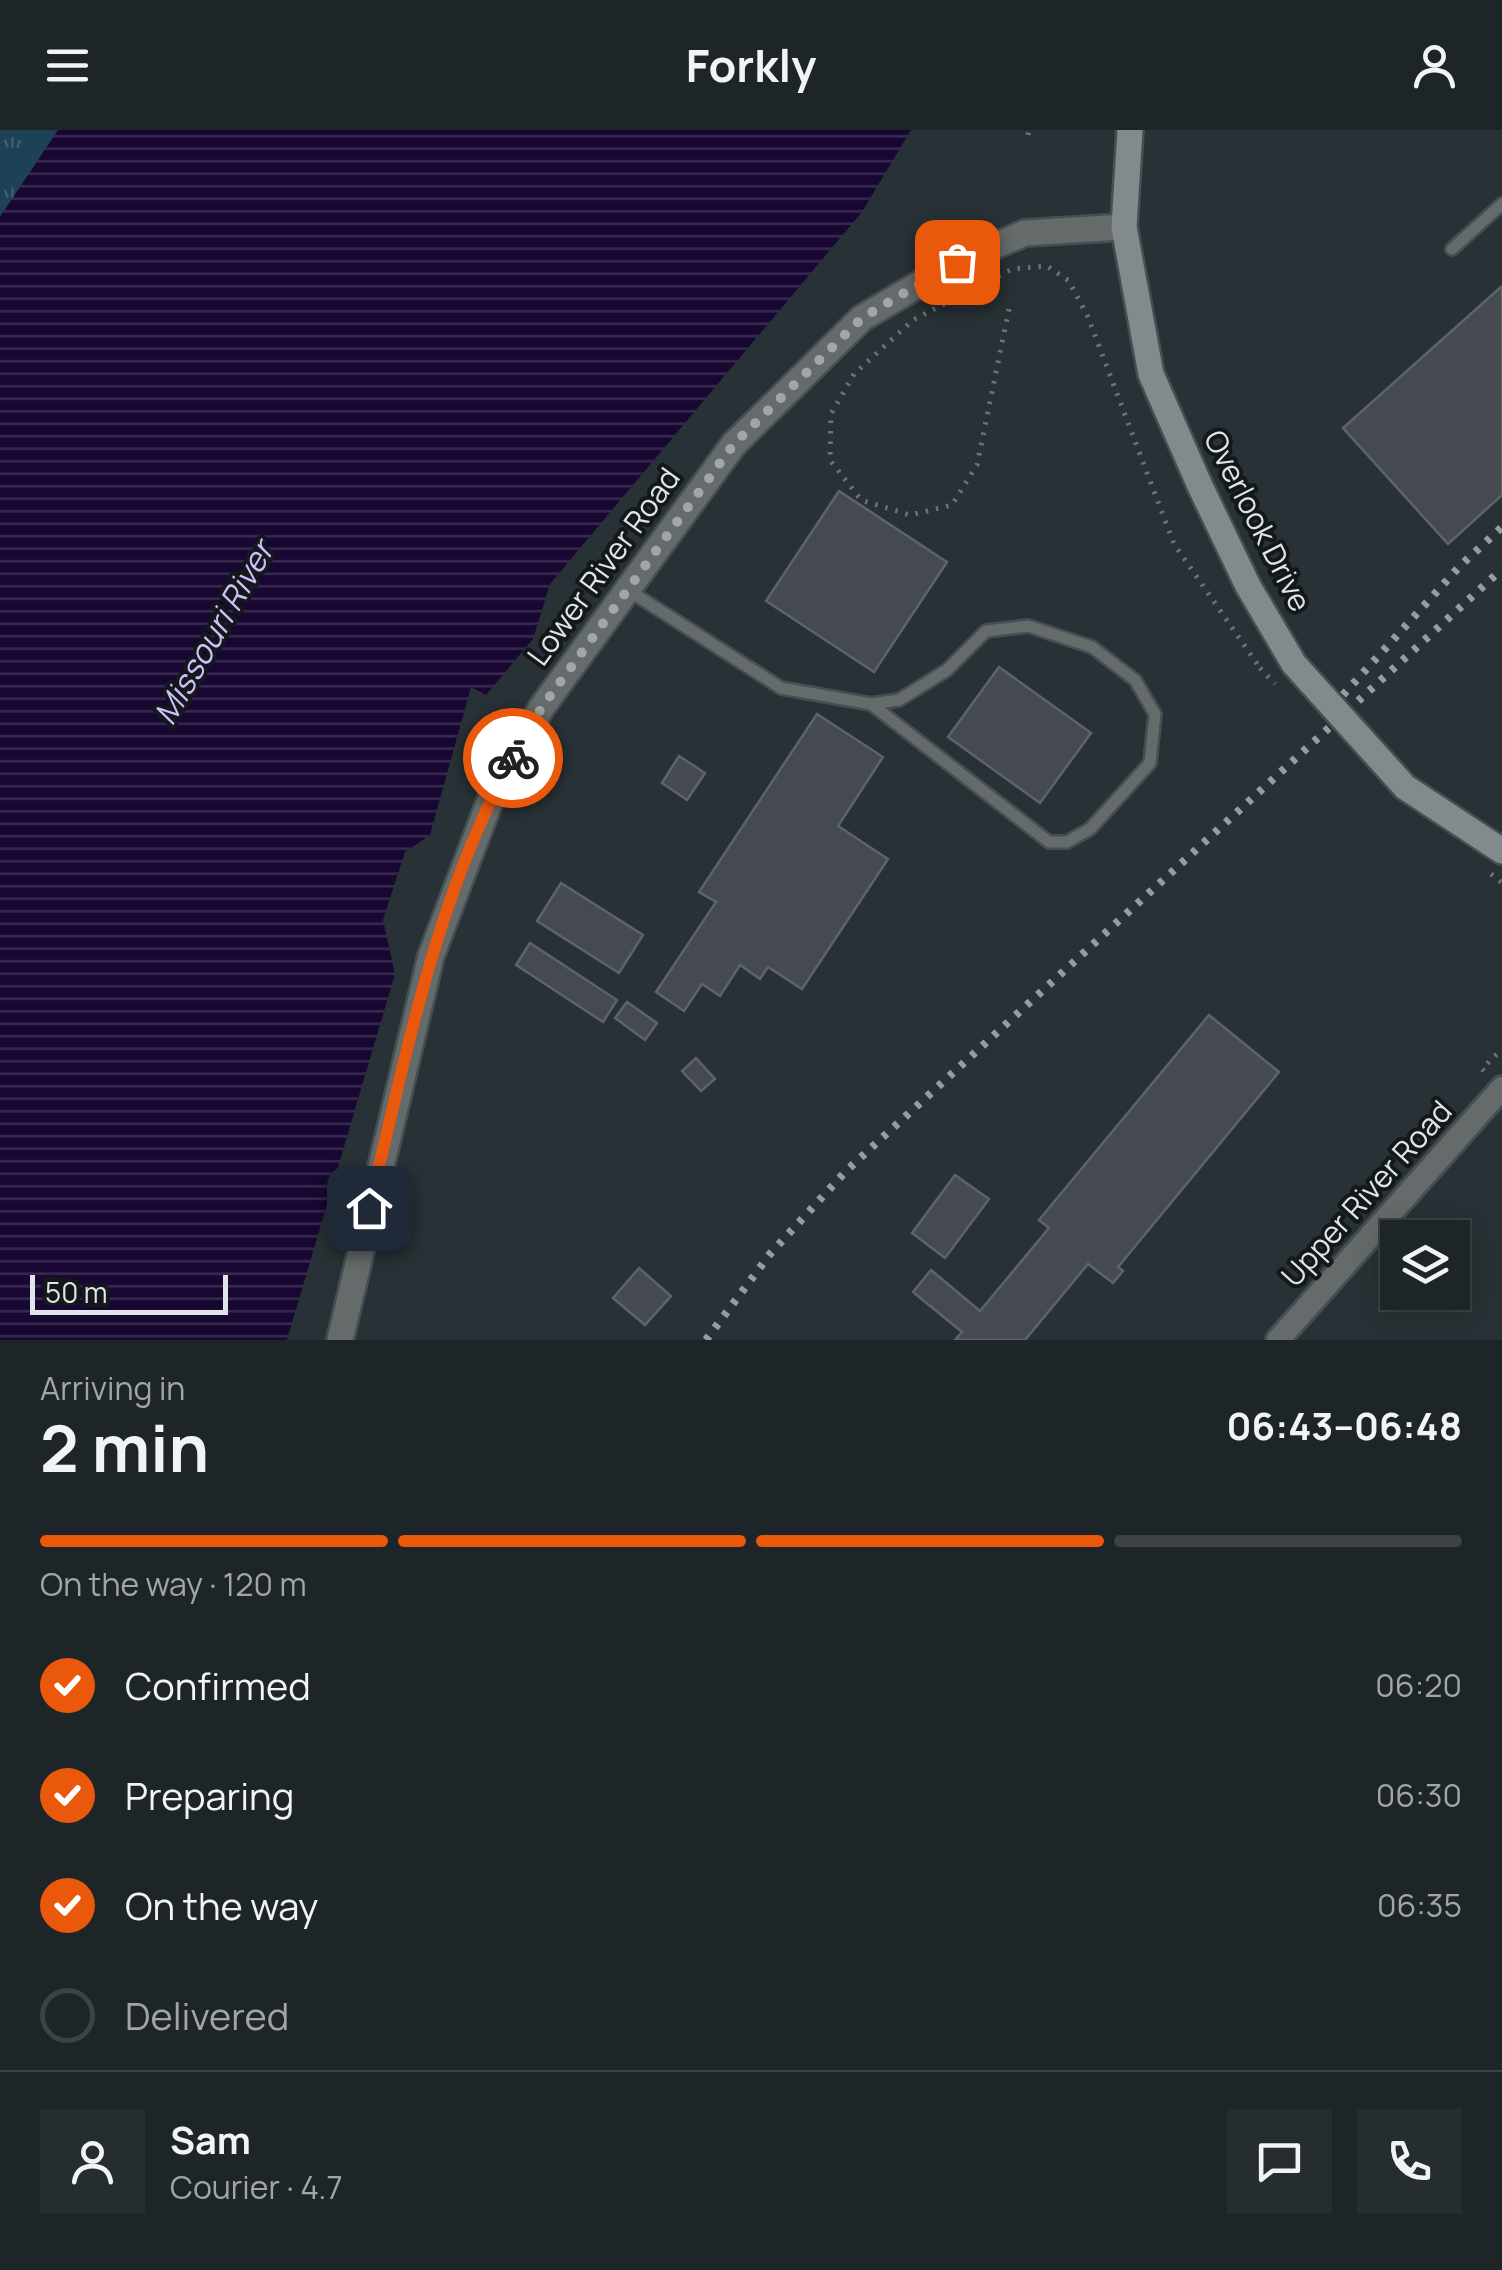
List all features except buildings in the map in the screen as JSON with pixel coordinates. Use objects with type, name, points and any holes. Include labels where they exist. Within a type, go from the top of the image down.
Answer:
[{"type":"main road","name":"Overlook Drive","points":[[1130,130],[1124,227],[1151,374],[1248,586],[1294,664],[1405,787],[1502,851]]},
{"type":"street","name":"Lower River Road","points":[[340,1340],[431,956],[493,793],[542,707],[734,444],[862,318],[957,262],[1024,232],[1124,227]]},
{"type":"street","name":"Upper River Road","points":[[1278,1340],[1502,1088]]},
{"type":"lane","points":[[1452,249],[1502,204]]},
{"type":"lane","points":[[628,590],[781,688],[871,704],[899,700],[947,670],[986,631],[1028,626],[1092,648],[1135,680],[1155,714],[1150,764],[1090,829],[1067,842],[1049,842],[871,704]]},
{"type":"path","points":[[1008,309],[977,464],[952,505],[910,515],[861,500],[830,460],[830,414],[854,374],[913,320],[1012,270],[1047,266],[1069,281],[1088,317],[1174,544],[1260,668]]},
{"type":"green space","points":[[0,130],[58,130],[0,217]]},
{"type":"water","name":"Missouri River","points":[[58,130],[911,130],[862,212],[550,584],[533,639],[486,695],[471,687],[430,835],[405,852],[383,920],[395,974],[287,1340],[0,1340],[0,217]]},
{"type":"railway","points":[[1333,706],[1460,566],[1502,527]]},
{"type":"railway","points":[[706,1340],[770,1254],[846,1171],[1502,569]]},
{"type":"way so far","points":[[513,758],[542,707],[734,444],[862,318],[957,262]]},
{"type":"route","points":[[369,1208],[431,956],[493,793],[513,758]]}]
